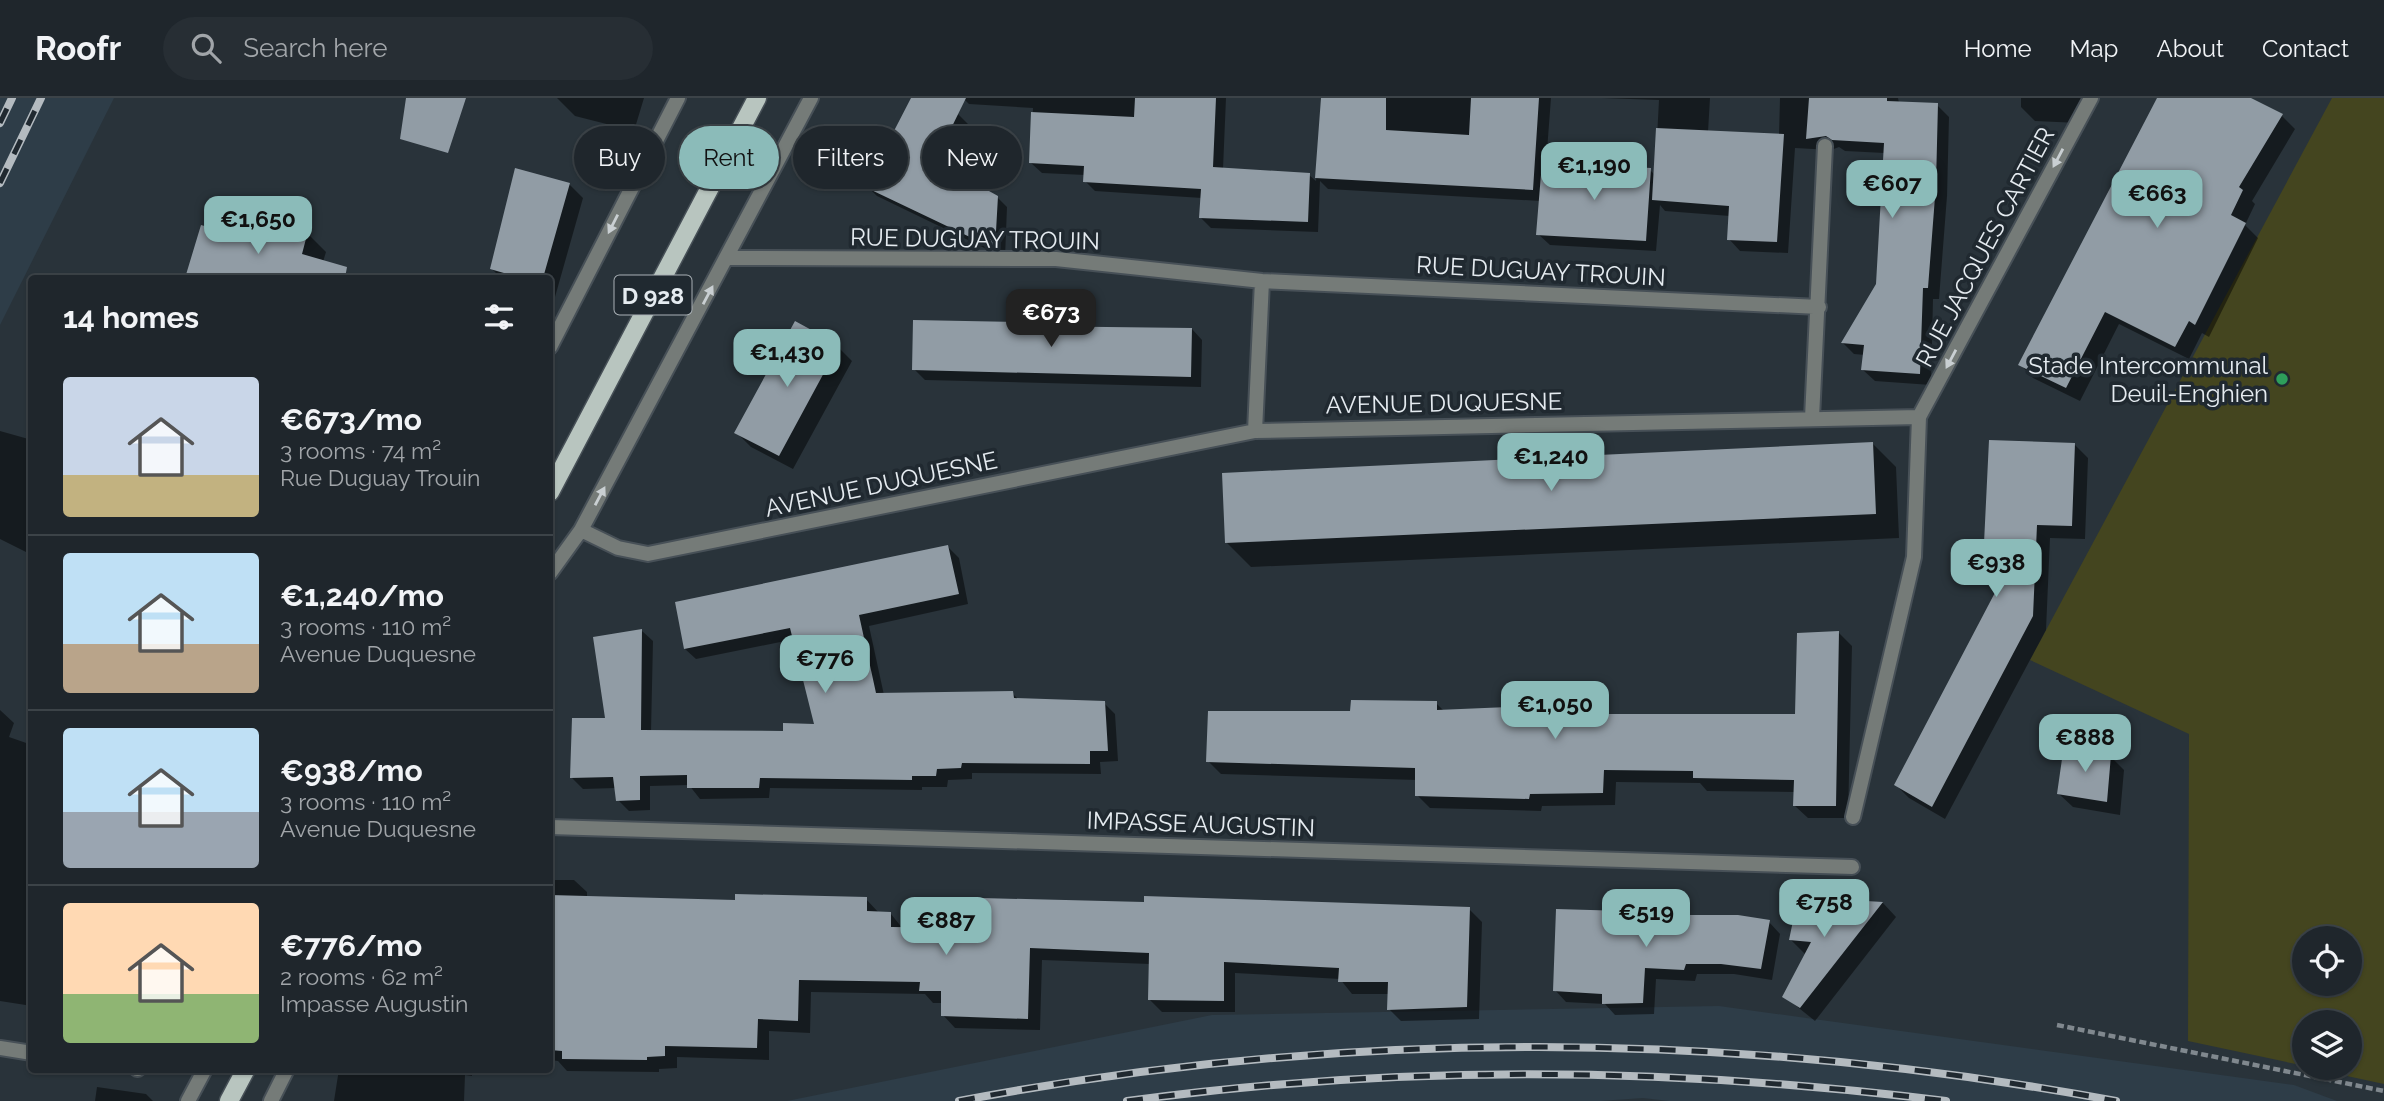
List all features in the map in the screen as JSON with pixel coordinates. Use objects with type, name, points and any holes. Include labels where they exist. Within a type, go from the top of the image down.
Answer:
[{"type":"main road","name":"D 928","points":[[553,486],[757,98]]},
{"type":"main road","points":[[229,1101],[244,1073]]},
{"type":"street","points":[[553,341],[678,98]]},
{"type":"street","points":[[553,569],[581,530],[811,98]]},
{"type":"street","name":"RUE JACQUES CARTIER","points":[[1919,417],[2091,98]]},
{"type":"street","points":[[1812,418],[1825,146]]},
{"type":"street","name":"RUE DUGUAY TROUIN","points":[[728,258],[1056,259],[1262,281],[1819,307]]},
{"type":"street","points":[[1255,430],[1262,281]]},
{"type":"street","points":[[1853,817],[1914,557],[1919,417]]},
{"type":"street","name":"AVENUE DUQUESNE","points":[[581,530],[618,548],[648,554],[1255,430],[1919,417]]},
{"type":"street","name":"IMPASSE AUGUSTIN","points":[[553,827],[1852,867]]},
{"type":"street","points":[[0,1048],[28,1052]]},
{"type":"street","points":[[188,1101],[203,1073]]},
{"type":"street","points":[[271,1101],[285,1073]]},
{"type":"path","points":[[2057,1025],[2384,1091]]},
{"type":"shaded area","points":[[0,98],[114,98],[0,325]]},
{"type":"shaded area","name":"Stade Intercommunal Deuil-Enghien","points":[[2332,98],[2384,98],[2384,1084],[2362,1079],[2362,1010],[2292,1010],[2292,1063],[2188,1041],[2189,734],[2030,660]]},
{"type":"shaded area","points":[[1719,1006],[2294,1085],[2337,1101],[1669,1101],[1643,1098],[1600,1101],[787,1101],[1212,1015]]},
{"type":"building","points":[[406,98],[466,98],[448,153],[400,139]]},
{"type":"building","points":[[911,98],[966,98],[952,126],[922,126],[922,189],[985,189],[998,196],[995,249],[869,189],[908,189],[908,126],[897,126]]},
{"type":"building","points":[[1135,98],[1216,98],[1213,167],[1310,173],[1308,222],[1199,218],[1201,189],[1083,182],[1084,166],[1029,163],[1031,112],[1134,117]]},
{"type":"building","points":[[1321,98],[1386,98],[1386,130],[1469,135],[1471,98],[1539,98],[1533,190],[1315,178]]},
{"type":"building","points":[[1809,98],[1887,98],[1887,101],[1938,103],[1936,184],[1928,288],[1923,288],[1920,374],[1861,370],[1864,345],[1841,343],[1876,284],[1884,143],[1832,140],[1826,136],[1806,139]]},
{"type":"building","points":[[2157,98],[2251,98],[2283,114],[2239,187],[2243,190],[2231,215],[2246,223],[2195,325],[2189,321],[2175,347],[2105,312],[2066,388],[2018,365]]},
{"type":"building","points":[[1656,128],[1784,134],[1777,242],[1727,240],[1729,206],[1652,200]]},
{"type":"building","points":[[1542,162],[1651,168],[1646,241],[1536,235]]},
{"type":"building","points":[[515,168],[570,183],[544,275],[511,275],[490,269]]},
{"type":"building","points":[[266,220],[308,231],[302,254],[347,267],[346,275],[186,275],[201,225],[261,242]]},
{"type":"building","points":[[913,320],[1023,322],[1023,326],[1192,328],[1191,377],[912,370]]},
{"type":"building","points":[[795,321],[839,345],[779,456],[734,433]]},
{"type":"building","points":[[1989,440],[2075,443],[2072,526],[2037,525],[2033,616],[1932,807],[1894,785],[2010,564],[1983,564]]},
{"type":"building","points":[[1873,442],[1876,514],[1225,543],[1222,473]]},
{"type":"building","points":[[948,545],[959,594],[859,615],[876,693],[1013,691],[1014,698],[1105,701],[1108,751],[1090,751],[1090,764],[962,763],[961,768],[937,769],[936,776],[912,776],[912,780],[760,778],[759,788],[687,788],[687,775],[640,776],[640,800],[616,801],[613,777],[570,778],[572,718],[605,718],[593,637],[642,629],[641,730],[783,731],[783,723],[814,724],[790,628],[684,649],[675,602]]},
{"type":"building","points":[[1839,631],[1836,806],[1793,806],[1794,780],[1693,778],[1693,771],[1604,770],[1603,793],[1530,794],[1529,799],[1415,796],[1415,768],[1206,762],[1208,711],[1350,711],[1351,700],[1437,701],[1437,710],[1534,706],[1533,714],[1795,714],[1797,633]]},
{"type":"building","points":[[2064,745],[2111,755],[2107,802],[2057,794]]},
{"type":"building","points":[[735,894],[867,897],[867,911],[891,912],[891,927],[980,928],[981,898],[1144,902],[1144,896],[1470,907],[1467,1007],[1387,1010],[1388,982],[1338,982],[1339,968],[1224,962],[1224,1001],[1148,1000],[1149,953],[1030,948],[1028,1019],[941,1016],[941,991],[919,991],[920,982],[799,980],[798,1021],[758,1019],[757,1048],[665,1046],[665,1056],[647,1057],[647,1060],[562,1059],[562,1051],[553,1050],[553,895],[735,900]]},
{"type":"building","points":[[1798,897],[1883,902],[1800,1008],[1782,997],[1811,942],[1789,940]]},
{"type":"building","points":[[1556,909],[1625,911],[1625,915],[1738,915],[1770,920],[1761,969],[1721,964],[1686,964],[1684,970],[1645,968],[1643,1003],[1602,1004],[1602,994],[1553,991]]},
{"type":"railway","points":[[0,123],[12,98]]},
{"type":"railway","points":[[0,183],[41,98]]},
{"type":"railway","points":[[959,1101],[1103,1077],[1247,1060],[1392,1050],[1538,1047],[1683,1051],[1828,1061],[1972,1078],[2116,1101]]},
{"type":"railway","points":[[1127,1101],[1331,1081],[1536,1074],[1742,1081],[1946,1101]]},
{"type":"place","name":"Stade Intercommunal Deuil-Enghien","points":[[2282,379]]}]
